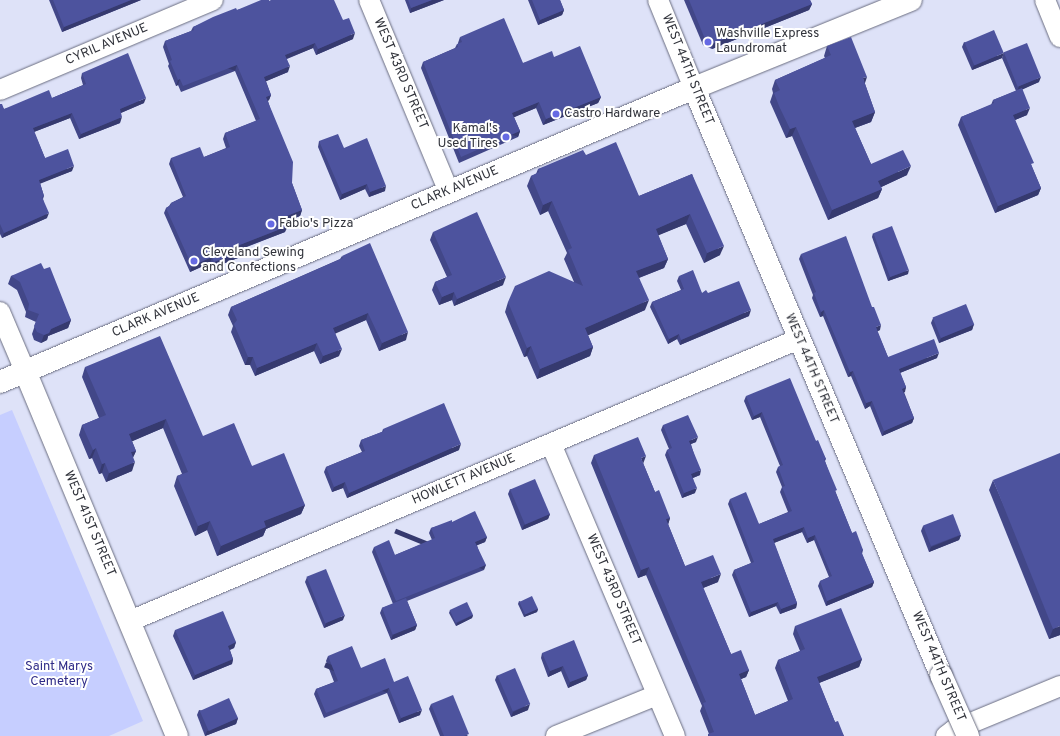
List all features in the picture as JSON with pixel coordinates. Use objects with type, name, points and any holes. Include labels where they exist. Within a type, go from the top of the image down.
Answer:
[{"type":"street","name":"CYRIL AVENUE","points":[[0,90],[213,0]]},
{"type":"street","name":"WEST 43RD STREET","points":[[369,0],[449,192]]},
{"type":"street","name":"WEST 44TH STREET","points":[[658,0],[799,339],[968,736]]},
{"type":"street","name":"CLARK AVENUE","points":[[0,382],[694,88],[911,0]]},
{"type":"street","points":[[1045,0],[1060,37]]},
{"type":"street","name":"WEST 41ST STREET","points":[[0,312],[178,736]]},
{"type":"street","name":"HOWLETT AVENUE","points":[[130,621],[799,339]]},
{"type":"street","name":"WEST 43RD STREET","points":[[551,444],[675,736]]},
{"type":"street","points":[[946,736],[954,730],[1060,686]]},
{"type":"street","points":[[556,736],[657,695]]},
{"type":"green space","name":"Saint Marys Cemetery","points":[[12,410],[143,721],[109,736],[0,736],[0,415]]},
{"type":"building","points":[[53,0],[131,0],[64,27]]},
{"type":"building","points":[[261,0],[334,0],[343,20],[349,18],[355,33],[318,49],[315,43],[285,55],[290,66],[264,77],[271,95],[266,97],[293,162],[292,183],[302,210],[284,217],[288,226],[237,246],[240,252],[214,262],[212,257],[192,266],[166,208],[171,205],[171,203],[186,196],[171,158],[200,147],[204,157],[230,147],[225,133],[260,119],[237,65],[183,86],[180,79],[178,80],[170,61],[172,60],[165,41],[194,30],[193,27],[213,17],[236,8],[237,10]]},
{"type":"building","points":[[408,0],[432,0],[411,8]]},
{"type":"building","points":[[532,0],[560,0],[564,10],[540,20]]},
{"type":"building","points":[[689,0],[810,0],[812,4],[714,43],[705,39]]},
{"type":"building","points":[[504,18],[523,63],[552,51],[554,57],[580,46],[601,97],[546,119],[539,102],[512,113],[520,131],[461,157],[423,62],[458,47],[457,44],[462,42],[460,37]]},
{"type":"building","points":[[994,30],[1004,53],[974,66],[965,43]]},
{"type":"building","points":[[851,37],[867,77],[863,78],[875,112],[852,121],[871,164],[903,150],[911,166],[878,181],[882,189],[832,210],[796,127],[790,129],[779,106],[774,93],[780,90],[775,80],[831,55],[827,46]]},
{"type":"building","points":[[1027,43],[1041,77],[1018,87],[1004,52]]},
{"type":"building","points":[[128,53],[146,98],[120,109],[122,117],[81,134],[72,113],[33,128],[45,158],[68,149],[74,166],[39,180],[44,196],[42,197],[49,213],[4,233],[0,224],[0,104],[2,104],[4,109],[49,90],[52,98],[86,84],[82,73]]},
{"type":"building","points":[[1022,88],[1030,108],[1013,115],[1034,163],[1031,164],[1041,188],[998,206],[961,117],[994,103],[993,100]]},
{"type":"building","points":[[338,134],[344,148],[367,138],[386,186],[370,192],[367,184],[342,194],[319,141]]},
{"type":"building","points":[[616,142],[639,196],[692,174],[724,246],[707,253],[690,214],[656,229],[668,259],[636,271],[649,300],[585,328],[593,347],[540,369],[531,346],[527,348],[508,302],[515,286],[549,271],[583,286],[568,250],[572,248],[552,201],[543,205],[531,176],[539,172],[538,169],[583,150],[586,155]]},
{"type":"building","points":[[477,212],[506,277],[457,299],[454,292],[442,297],[435,282],[452,275],[433,232]]},
{"type":"building","points":[[892,226],[909,270],[890,277],[873,233]]},
{"type":"building","points":[[846,236],[872,307],[874,307],[881,325],[876,327],[888,357],[934,339],[939,353],[899,369],[906,387],[902,389],[914,418],[884,431],[872,401],[866,403],[853,371],[850,372],[824,310],[821,312],[814,293],[816,292],[801,254]]},
{"type":"building","points":[[370,243],[408,332],[382,343],[368,313],[333,328],[342,349],[323,356],[317,343],[257,368],[253,357],[248,357],[234,324],[237,320],[231,307],[343,258],[342,256]]},
{"type":"building","points":[[41,263],[44,269],[50,267],[71,320],[51,329],[49,333],[44,335],[37,332],[34,326],[39,314],[28,310],[29,304],[20,282],[11,276]]},
{"type":"building","points":[[693,270],[702,293],[706,290],[708,293],[739,281],[751,310],[681,340],[679,334],[669,339],[652,302],[684,289],[679,276]]},
{"type":"building","points":[[966,304],[974,324],[941,338],[933,317]]},
{"type":"building","points":[[160,336],[203,436],[234,423],[252,466],[284,453],[305,505],[264,521],[266,527],[221,546],[210,521],[198,526],[177,476],[188,472],[166,419],[129,434],[136,451],[131,452],[135,462],[109,473],[105,463],[102,464],[96,448],[93,450],[82,425],[106,415],[85,367]]},
{"type":"building","points":[[790,378],[816,441],[818,440],[826,459],[824,459],[837,490],[835,491],[852,533],[856,531],[863,550],[861,551],[874,582],[827,601],[820,581],[832,576],[815,535],[808,538],[804,527],[773,539],[797,603],[781,609],[778,602],[751,612],[734,570],[754,562],[730,499],[746,492],[759,524],[792,511],[782,487],[785,486],[778,467],[783,465],[762,412],[754,416],[746,396]]},
{"type":"building","points":[[444,403],[461,444],[349,493],[345,482],[334,487],[326,467],[365,451],[361,440]]},
{"type":"building","points":[[688,415],[698,437],[689,441],[701,470],[691,474],[697,488],[684,493],[667,450],[672,448],[663,425]]},
{"type":"building","points":[[638,437],[646,456],[641,458],[655,492],[659,490],[670,518],[666,519],[685,566],[713,555],[721,574],[701,582],[731,654],[741,650],[749,670],[739,674],[755,715],[793,699],[778,660],[805,649],[795,626],[841,608],[862,659],[817,677],[835,722],[838,721],[844,736],[709,736],[708,734],[714,732],[703,703],[706,702],[649,567],[641,570],[594,455]]},
{"type":"building","points":[[1060,453],[1060,626],[1053,629],[993,480]]},
{"type":"building","points":[[535,479],[550,514],[525,525],[510,490]]},
{"type":"building","points":[[475,511],[487,537],[475,542],[486,565],[396,601],[374,547],[389,540],[395,555],[435,538],[431,528],[452,520],[452,522]]},
{"type":"building","points":[[953,514],[961,535],[931,546],[923,525]]},
{"type":"building","points":[[326,569],[345,615],[325,623],[307,577]]},
{"type":"building","points":[[532,596],[538,609],[525,615],[519,602]]},
{"type":"building","points":[[406,598],[417,625],[393,635],[382,608]]},
{"type":"building","points":[[467,602],[473,615],[456,623],[450,610]]},
{"type":"building","points":[[223,611],[236,642],[228,646],[233,659],[195,675],[175,630]]},
{"type":"building","points":[[574,640],[588,675],[570,682],[563,666],[550,671],[542,653]]},
{"type":"building","points":[[352,646],[361,668],[385,658],[394,682],[408,676],[422,710],[401,718],[389,688],[326,713],[316,689],[338,681],[328,656]]},
{"type":"building","points":[[515,668],[530,704],[513,711],[498,675]]},
{"type":"building","points":[[453,695],[469,734],[464,736],[444,736],[431,704]]},
{"type":"building","points":[[229,698],[238,718],[209,731],[200,711]]},
{"type":"place","name":"Washville Express Laundromat","points":[[708,42]]},
{"type":"place","name":"Castro Hardware","points":[[556,114]]},
{"type":"place","name":"Kamal's Used Tires","points":[[506,137]]},
{"type":"place","name":"Fabio's Pizza","points":[[271,224]]},
{"type":"place","name":"Cleveland Sewing and Confections","points":[[194,261]]}]
